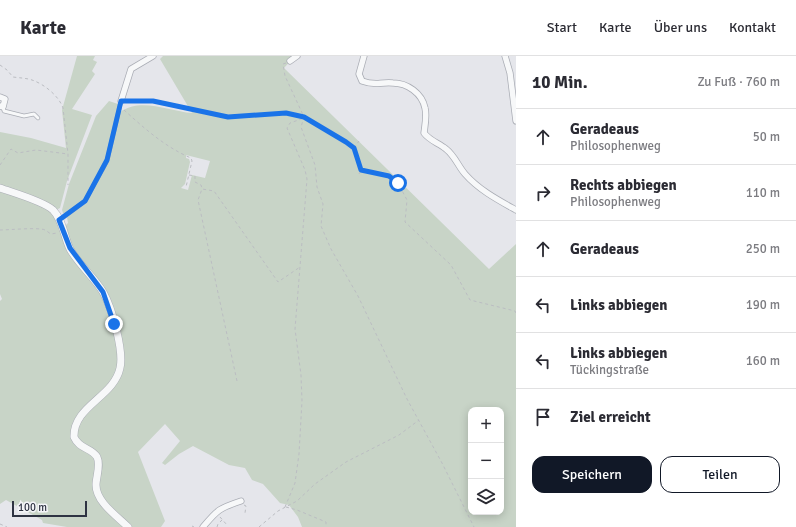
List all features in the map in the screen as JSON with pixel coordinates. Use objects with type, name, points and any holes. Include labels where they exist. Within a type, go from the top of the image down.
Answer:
[{"type":"street","points":[[120,104],[131,69],[153,56]]},
{"type":"street","points":[[290,61],[298,56]]},
{"type":"street","points":[[364,56],[359,74],[362,81],[371,84],[399,83],[414,90],[421,98],[425,107],[426,119],[424,133],[427,137],[446,148],[455,158],[464,173],[481,189],[516,210]]},
{"type":"street","points":[[505,56],[510,73],[516,121]]},
{"type":"street","points":[[0,97],[5,99],[1,107]]},
{"type":"street","points":[[0,188],[46,206],[54,211],[70,248],[103,292],[117,334],[121,356],[120,368],[117,377],[109,390],[87,408],[77,424],[74,437],[80,445],[98,458],[96,486],[99,495],[128,527]]},
{"type":"street","points":[[203,527],[216,512],[226,506],[243,503]]},
{"type":"lane","points":[[59,220],[85,201],[104,166],[107,160],[120,104]]},
{"type":"lane","points":[[1,107],[4,112],[24,116],[34,114],[38,118]]},
{"type":"path","points":[[290,61],[283,64],[285,76],[304,117],[301,127],[315,165],[317,186],[323,204],[321,226],[331,248],[358,296],[407,399],[442,463],[474,527]]},
{"type":"path","points":[[0,65],[13,77],[39,83],[61,101],[68,154],[68,185]]},
{"type":"path","points":[[120,104],[153,101],[228,117],[286,113],[304,117],[354,148],[361,170],[359,174]]},
{"type":"path","points":[[120,104],[153,136],[180,154],[191,158],[192,161],[186,187]]},
{"type":"path","points":[[285,507],[295,483],[299,454],[302,401],[301,375],[295,329],[307,179],[305,170],[287,128],[290,123],[304,117]]},
{"type":"path","points":[[354,148],[359,141]]},
{"type":"path","points":[[0,165],[11,149],[18,153],[36,150],[68,154]]},
{"type":"path","points":[[361,170],[389,176],[398,183],[407,200],[404,223],[451,265],[470,300],[515,311],[516,313]]},
{"type":"path","points":[[189,175],[195,176],[195,182],[201,185],[202,189],[198,200],[237,381]]},
{"type":"path","points":[[202,189],[214,191],[278,282],[300,266]]},
{"type":"path","points":[[0,230],[35,229],[45,230],[51,234],[57,233],[62,228]]},
{"type":"path","points":[[511,310],[512,306]]},
{"type":"path","points":[[259,527],[278,511],[297,501],[315,484],[346,462],[399,435],[419,420]]},
{"type":"path","points":[[243,503],[246,506],[245,513]]},
{"type":"path","points":[[285,507],[297,510],[326,522],[326,527]]},
{"type":"path","points":[[216,512],[228,525]]},
{"type":"path","points":[[217,527],[223,520]]},
{"type":"path","points":[[0,524],[7,527]]},
{"type":"green space","points":[[77,56],[95,56],[93,60],[97,62],[92,71],[95,74],[72,109],[92,115],[67,181],[60,208],[54,211],[62,228],[65,229],[68,223],[67,217],[85,203],[109,160],[120,112],[128,108],[146,105],[192,113],[160,59],[163,56],[295,56],[284,68],[489,269],[516,244],[516,527],[302,527],[298,517],[289,505],[280,503],[263,484],[252,480],[245,468],[229,465],[193,446],[179,454],[165,465],[162,463],[180,441],[165,424],[138,452],[165,521],[161,527],[130,527],[103,497],[99,486],[100,465],[98,456],[94,451],[81,442],[77,436],[80,422],[85,414],[110,392],[109,390],[88,409],[80,420],[74,433],[71,433],[75,444],[95,458],[95,493],[105,509],[123,527],[67,527],[43,523],[42,520],[6,500],[0,504],[0,301],[2,299],[0,294],[0,132],[31,138],[66,148],[62,110]],"holes":[[[186,155],[210,161],[205,178],[192,175],[188,190],[181,188],[185,184],[190,162],[189,159],[186,158]]]},
{"type":"green space","points":[[109,101],[118,104],[105,161],[84,200],[65,214],[62,210],[69,184],[96,116]]},
{"type":"route","points":[[114,324],[103,292],[81,265],[70,248],[59,220],[85,201],[107,160],[121,101],[153,101],[228,117],[286,113],[304,117],[354,148],[361,170],[389,176],[398,183]]}]
